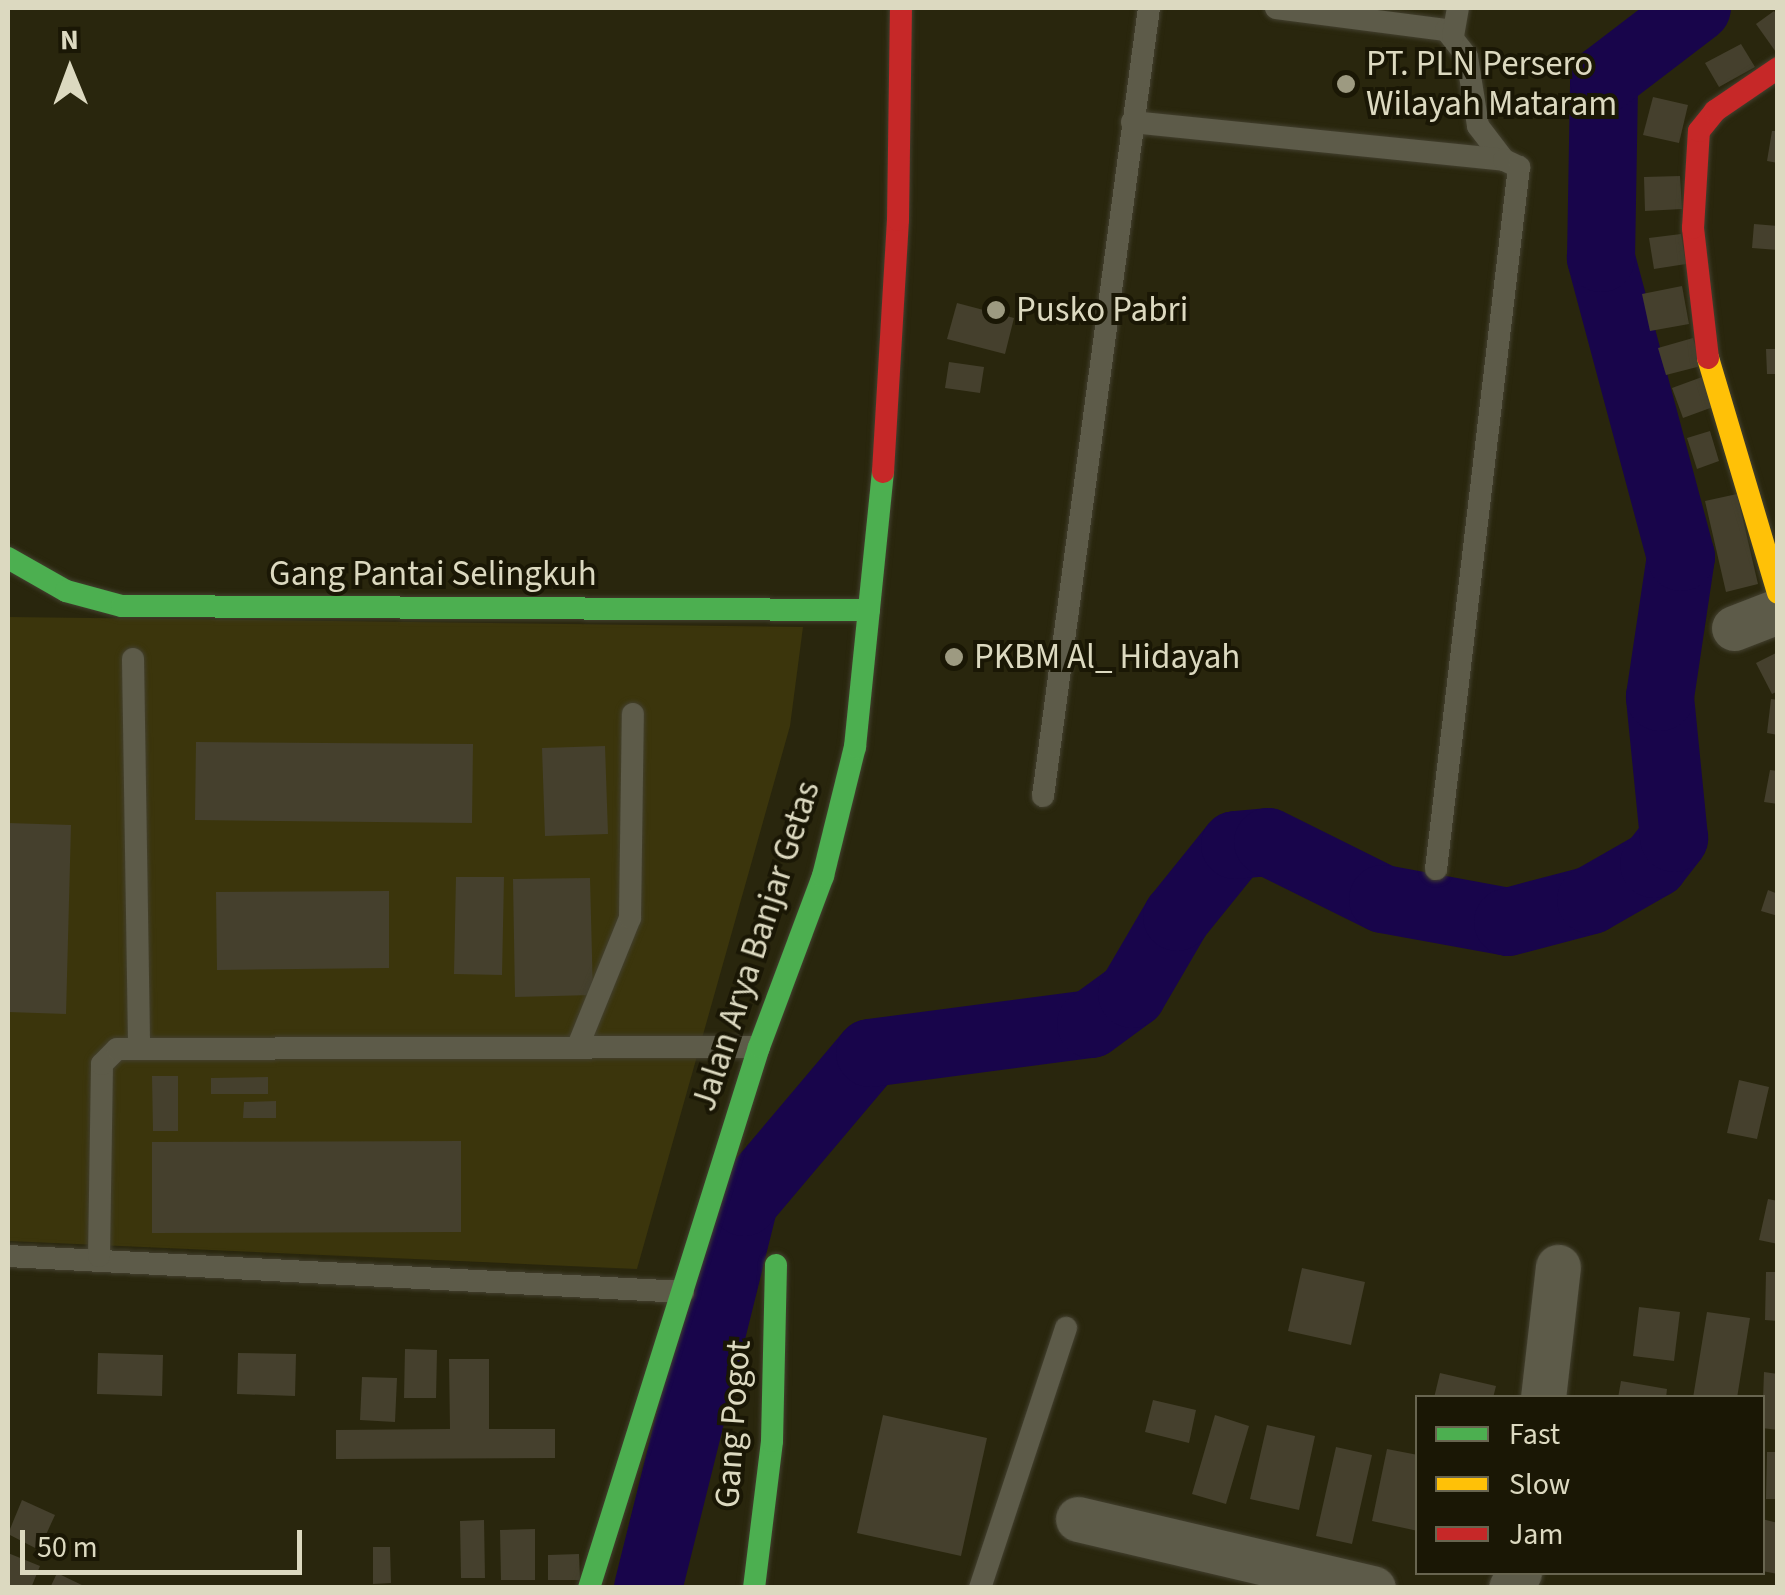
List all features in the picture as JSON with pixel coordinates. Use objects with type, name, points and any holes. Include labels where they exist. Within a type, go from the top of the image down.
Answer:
[{"type":"main road","name":"Jalan Arya Banjar Getas","points":[[589,1588],[686,1292],[759,1047],[840,812],[856,746],[898,220],[901,8]]},
{"type":"main road","points":[[1778,68],[1716,111],[1699,131],[1692,228],[1708,357],[1778,593]]},
{"type":"main road","name":"Gang Pantai Selingkuh","points":[[8,558],[66,591],[122,606],[869,610]]},
{"type":"main road","name":"Gang Pogot","points":[[754,1588],[772,1441],[776,1265]]},
{"type":"street","points":[[1734,628],[1778,611]]},
{"type":"street","points":[[1543,1395],[1558,1266]]},
{"type":"street","points":[[1078,1519],[1373,1588]]},
{"type":"lane","points":[[1043,796],[1149,8]]},
{"type":"lane","points":[[1276,8],[1430,24],[1453,36],[1468,58],[1478,126],[1504,160]]},
{"type":"lane","points":[[1453,36],[1458,8]]},
{"type":"lane","points":[[1132,122],[1504,160],[1518,167],[1520,190],[1436,869]]},
{"type":"lane","points":[[133,660],[139,1045]]},
{"type":"lane","points":[[578,1046],[630,918],[633,714]]},
{"type":"lane","points":[[99,1256],[102,1064],[118,1049],[139,1045],[759,1047]]},
{"type":"lane","points":[[8,1256],[99,1256],[686,1292]]},
{"type":"lane","points":[[980,1588],[1066,1328]]},
{"type":"shaded area","points":[[8,617],[803,627],[790,726],[637,1269],[8,1241]]},
{"type":"building","points":[[1774,11],[1778,17],[1778,55],[1756,24]]},
{"type":"building","points":[[1741,44],[1755,67],[1719,87],[1705,63]]},
{"type":"building","points":[[1653,97],[1688,105],[1679,143],[1643,135]]},
{"type":"building","points":[[1772,131],[1778,131],[1778,163],[1767,161]]},
{"type":"building","points":[[1680,176],[1682,209],[1645,211],[1644,177]]},
{"type":"building","points":[[1754,224],[1778,226],[1778,250],[1752,248]]},
{"type":"building","points":[[1681,234],[1686,264],[1654,269],[1649,238]]},
{"type":"building","points":[[1682,286],[1689,324],[1650,331],[1642,294]]},
{"type":"building","points":[[957,303],[1014,318],[1005,354],[947,339]]},
{"type":"building","points":[[1693,338],[1701,366],[1666,375],[1658,348]]},
{"type":"building","points":[[1766,349],[1778,349],[1778,374],[1767,374]]},
{"type":"building","points":[[949,362],[984,367],[980,393],[945,388]]},
{"type":"building","points":[[1702,377],[1713,407],[1683,418],[1672,388]]},
{"type":"building","points":[[1710,431],[1719,461],[1697,469],[1687,438]]},
{"type":"building","points":[[1737,494],[1758,584],[1726,592],[1705,501]]},
{"type":"building","points":[[1778,652],[1778,691],[1772,694],[1756,663]]},
{"type":"building","points":[[1771,699],[1778,700],[1778,735],[1767,733]]},
{"type":"building","points":[[196,742],[473,744],[472,823],[195,820]]},
{"type":"building","points":[[605,746],[608,834],[545,836],[542,748]]},
{"type":"building","points":[[1770,770],[1778,771],[1778,804],[1764,802]]},
{"type":"building","points":[[8,823],[71,825],[66,1014],[8,1012]]},
{"type":"building","points":[[456,877],[504,877],[502,975],[454,974]]},
{"type":"building","points":[[590,878],[593,995],[515,997],[513,879]]},
{"type":"building","points":[[1768,890],[1778,894],[1778,916],[1761,911]]},
{"type":"building","points":[[389,891],[389,968],[217,970],[216,892]]},
{"type":"building","points":[[152,1076],[178,1076],[178,1131],[153,1131]]},
{"type":"building","points":[[268,1077],[268,1094],[211,1094],[211,1078]]},
{"type":"building","points":[[1739,1080],[1769,1087],[1757,1139],[1727,1133]]},
{"type":"building","points":[[276,1101],[276,1118],[243,1118],[244,1102]]},
{"type":"building","points":[[461,1141],[461,1232],[152,1233],[152,1142]]},
{"type":"building","points":[[1768,1199],[1778,1201],[1778,1244],[1759,1240]]},
{"type":"building","points":[[1302,1268],[1365,1282],[1351,1345],[1288,1331]]},
{"type":"building","points":[[1766,1272],[1778,1272],[1778,1321],[1765,1320]]},
{"type":"building","points":[[1639,1307],[1680,1312],[1674,1361],[1633,1356]]},
{"type":"building","points":[[1707,1312],[1750,1318],[1737,1395],[1693,1395]]},
{"type":"building","points":[[405,1349],[437,1350],[436,1398],[404,1398]]},
{"type":"building","points":[[98,1353],[163,1355],[162,1396],[97,1394]]},
{"type":"building","points":[[238,1353],[296,1354],[295,1396],[237,1394]]},
{"type":"building","points":[[449,1359],[489,1359],[489,1429],[555,1429],[555,1458],[336,1459],[336,1430],[450,1429]]},
{"type":"building","points":[[1764,1372],[1778,1374],[1778,1430],[1765,1428]]},
{"type":"building","points":[[1440,1373],[1496,1386],[1494,1395],[1435,1395]]},
{"type":"building","points":[[362,1377],[397,1378],[395,1422],[360,1420]]},
{"type":"building","points":[[1621,1381],[1667,1389],[1666,1395],[1619,1395]]},
{"type":"building","points":[[1153,1400],[1196,1410],[1189,1443],[1145,1432]]},
{"type":"building","points":[[883,1415],[987,1438],[961,1556],[857,1533]]},
{"type":"building","points":[[1215,1415],[1249,1426],[1226,1504],[1192,1494]]},
{"type":"building","points":[[1267,1425],[1315,1436],[1299,1510],[1250,1499]]},
{"type":"building","points":[[1336,1447],[1372,1455],[1352,1544],[1316,1536]]},
{"type":"building","points":[[1387,1449],[1415,1454],[1415,1530],[1372,1521]]},
{"type":"building","points":[[1767,1452],[1778,1452],[1778,1499],[1766,1499]]},
{"type":"building","points":[[22,1500],[55,1515],[39,1550],[8,1534]]},
{"type":"building","points":[[484,1520],[485,1578],[461,1578],[460,1521]]},
{"type":"building","points":[[1765,1520],[1778,1523],[1778,1574],[1765,1572]]},
{"type":"building","points":[[535,1529],[535,1580],[501,1580],[500,1530]]},
{"type":"building","points":[[373,1547],[390,1547],[391,1583],[373,1584]]},
{"type":"building","points":[[8,1553],[40,1566],[31,1588],[8,1588]]},
{"type":"building","points":[[579,1554],[580,1580],[548,1580],[548,1555]]},
{"type":"building","points":[[57,1573],[88,1588],[50,1588]]},
{"type":"waterway","points":[[648,1588],[744,1202],[870,1053],[1091,1024],[1132,994],[1177,917],[1235,845],[1268,842],[1383,899],[1508,922],[1591,900],[1654,864],[1674,838],[1660,697],[1681,557],[1601,258],[1604,79],[1697,8]]},
{"type":"traffic: fast","points":[[589,1588],[759,1047],[823,876],[855,747],[883,472]]},
{"type":"traffic: fast","points":[[8,558],[66,591],[122,606],[869,610]]},
{"type":"traffic: fast","points":[[754,1588],[772,1441],[776,1265]]},
{"type":"traffic: slow","points":[[1708,358],[1778,593]]},
{"type":"traffic: jam","points":[[883,472],[898,220],[901,8]]},
{"type":"traffic: jam","points":[[1708,358],[1693,228],[1699,131],[1715,111],[1778,68]]},
{"type":"place","name":"PT. PLN Persero Wilayah Mataram","points":[[1346,84]]},
{"type":"place","name":"Pusko Pabri","points":[[996,310]]},
{"type":"place","name":"PKBM Al_ Hidayah","points":[[954,657]]}]
